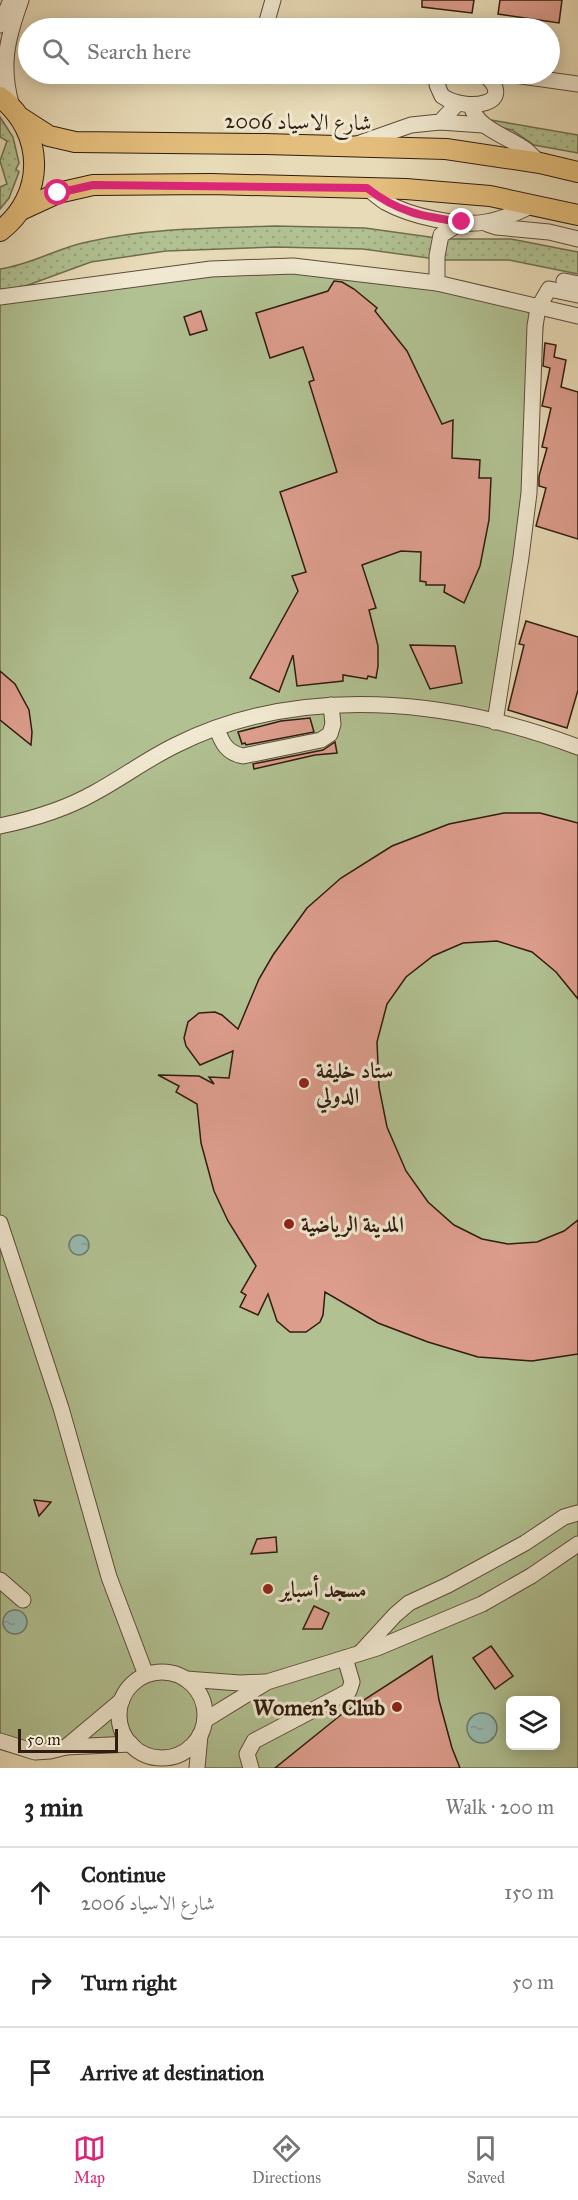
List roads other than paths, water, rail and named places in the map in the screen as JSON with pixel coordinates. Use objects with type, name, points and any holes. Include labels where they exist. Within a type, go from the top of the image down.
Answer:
[{"type":"main road","name":"شارع الاسياد 2006","points":[[11,107],[49,136],[75,142],[446,149],[578,171]]},
{"type":"main road","points":[[11,107],[31,140],[35,164],[31,188],[21,210]]},
{"type":"main road","points":[[0,231],[21,210],[58,193],[93,185],[406,189],[490,196],[578,215]]},
{"type":"street","points":[[0,25],[11,0]]},
{"type":"street","points":[[11,107],[5,84],[4,60],[10,32],[21,0]]},
{"type":"street","points":[[268,18],[273,0]]},
{"type":"street","points":[[560,82],[578,84]]},
{"type":"street","points":[[439,84],[437,89],[442,96],[464,105],[483,125],[528,151],[540,163]]},
{"type":"street","points":[[440,122],[464,105],[483,105],[494,97],[493,84]]},
{"type":"street","points":[[352,146],[411,125],[440,122],[483,125]]},
{"type":"street","points":[[367,188],[384,202],[404,210],[428,217],[462,222],[484,222],[511,215],[535,204]]},
{"type":"street","points":[[428,217],[441,235],[437,256],[437,283]]},
{"type":"street","points":[[441,235],[462,222]]},
{"type":"street","points":[[484,222],[496,227],[549,232],[578,239]]},
{"type":"street","points":[[0,297],[211,269],[282,267],[353,272],[437,283],[578,316]]},
{"type":"street","points":[[495,722],[529,493],[532,360],[538,308],[549,289],[578,295]]},
{"type":"street","points":[[217,729],[228,749],[243,756],[321,740],[330,734],[333,724],[331,705]]},
{"type":"street","points":[[0,826],[39,817],[70,805],[95,793],[130,770],[178,744],[217,729],[281,711],[331,705],[384,705],[422,709],[495,722],[578,747]]},
{"type":"street","points":[[0,1222],[61,1408],[109,1577],[146,1675]]},
{"type":"street","points":[[251,1768],[247,1754],[254,1742],[349,1691],[352,1682],[352,1656],[409,1603],[448,1585],[516,1548],[564,1517],[578,1513]]},
{"type":"street","points":[[267,1682],[203,1727],[195,1742],[183,1753],[156,1762],[131,1744],[120,1723],[120,1711],[128,1689],[146,1675],[166,1672],[186,1679],[240,1683],[267,1682],[352,1656],[428,1628],[482,1604],[531,1576],[578,1544]]},
{"type":"street","points":[[0,1580],[23,1600]]},
{"type":"street","points":[[186,1679],[195,1687],[205,1708],[197,1768]]},
{"type":"street","points":[[66,1747],[123,1700]]},
{"type":"street","points":[[0,1741],[35,1752],[66,1747],[131,1744]]},
{"type":"water","points":[[75,1235],[83,1235],[89,1241],[89,1249],[83,1255],[75,1255],[69,1249],[69,1241]]},
{"type":"water","points":[[10,1610],[20,1610],[27,1617],[27,1627],[20,1634],[10,1634],[3,1627],[3,1617]]},
{"type":"water","points":[[482,1713],[493,1717],[497,1728],[493,1739],[482,1743],[471,1739],[467,1728],[471,1717]]},
{"type":"place","name":"ستاد خليفة الدولي","points":[[304,1083]]},
{"type":"place","name":"المدينة الرياضية","points":[[289,1224]]},
{"type":"place","name":"مسجد أسباير","points":[[268,1589]]},
{"type":"place","name":"Women's Club","points":[[397,1707]]}]
